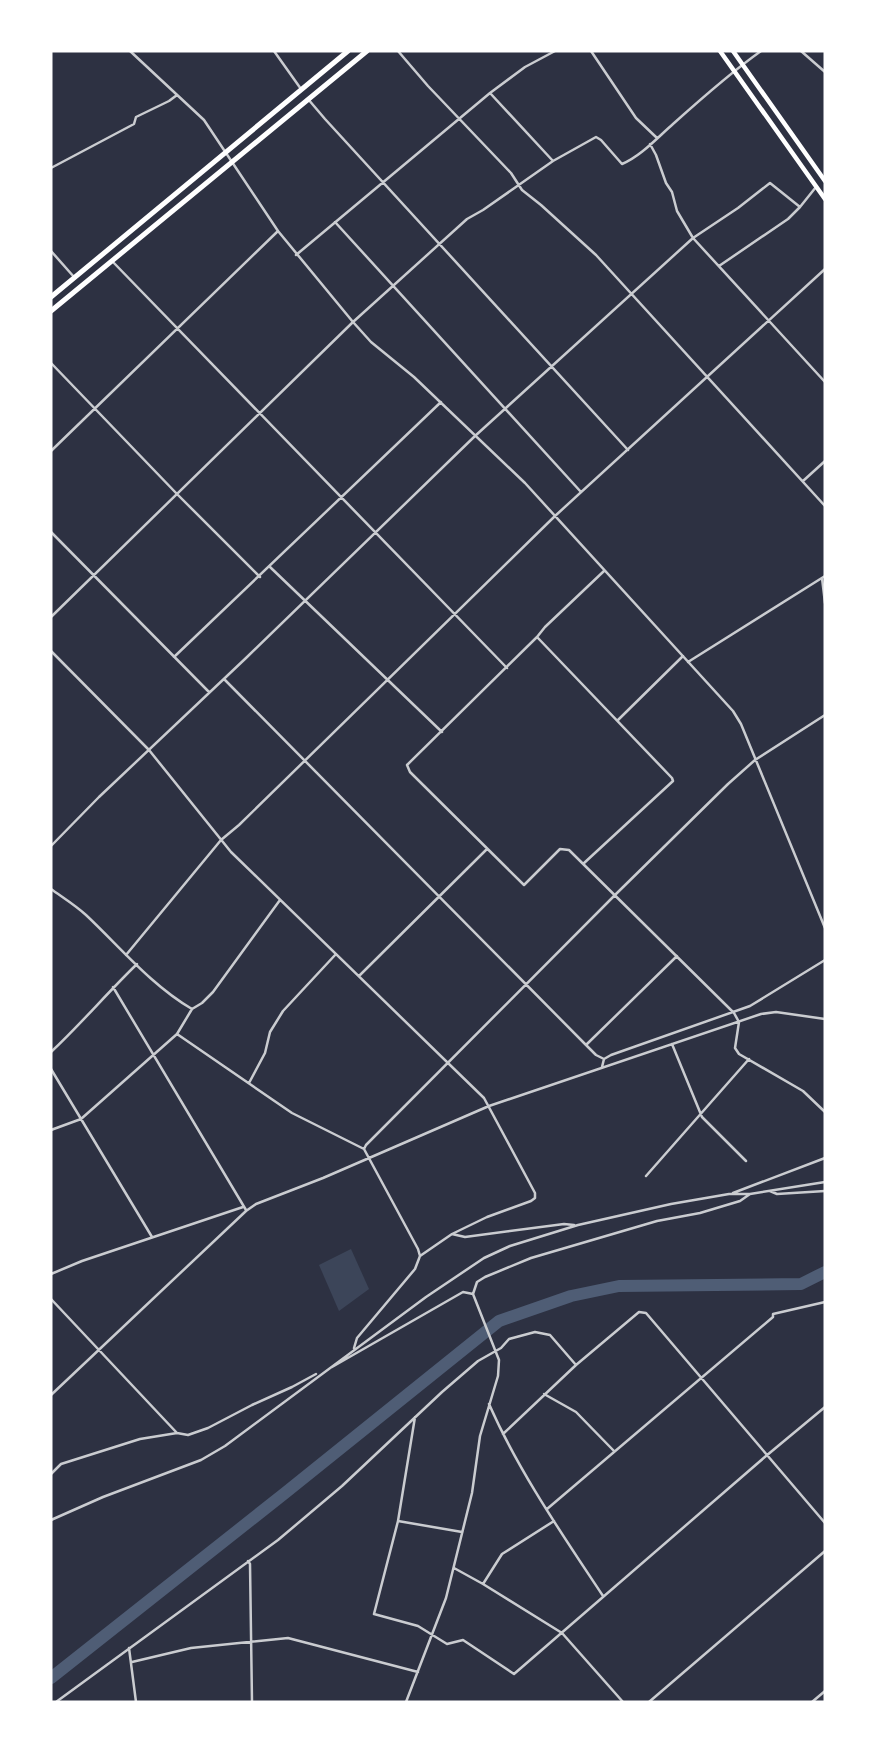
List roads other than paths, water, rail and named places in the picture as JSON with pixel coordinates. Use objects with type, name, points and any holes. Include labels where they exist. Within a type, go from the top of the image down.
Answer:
[{"type":"highway","points":[[51,297],[348,51]]},
{"type":"highway","points":[[51,312],[367,51]]},
{"type":"main road","points":[[720,51],[825,199]]},
{"type":"main road","points":[[733,51],[825,181]]},
{"type":"street","points":[[130,51],[204,120],[278,231],[352,322],[525,483],[737,718],[825,928]]},
{"type":"street","points":[[274,51],[301,89]]},
{"type":"street","points":[[398,51],[511,173],[518,186],[576,236],[632,294],[825,506]]},
{"type":"street","points":[[296,255],[490,93],[525,66],[555,51]]},
{"type":"street","points":[[591,51],[636,118],[657,138]]},
{"type":"street","points":[[51,617],[352,322],[467,219],[553,161],[596,137],[622,164],[628,162],[734,70],[761,51]]},
{"type":"street","points":[[802,51],[825,72]]},
{"type":"street","points":[[490,93],[553,161]]},
{"type":"street","points":[[51,168],[135,124],[136,117],[169,102],[177,95]]},
{"type":"street","points":[[308,99],[628,450]]},
{"type":"street","points":[[650,144],[672,192],[677,211],[693,237],[825,382]]},
{"type":"street","points":[[51,846],[475,436],[693,237],[770,183],[800,207]]},
{"type":"street","points":[[719,266],[788,219],[816,186]]},
{"type":"street","points":[[335,222],[581,492]]},
{"type":"street","points":[[51,451],[278,231]]},
{"type":"street","points":[[51,251],[74,277]]},
{"type":"street","points":[[112,261],[507,668]]},
{"type":"street","points":[[125,955],[221,840],[555,516],[825,270]]},
{"type":"street","points":[[51,363],[260,577]]},
{"type":"street","points":[[174,657],[440,402]]},
{"type":"street","points":[[803,481],[825,461]]},
{"type":"street","points":[[51,531],[209,692]]},
{"type":"street","points":[[270,567],[442,732]]},
{"type":"street","points":[[604,570],[407,765],[410,772],[524,886],[560,849],[569,850],[734,1013],[738,1022],[735,1048],[739,1054],[803,1091],[825,1112]]},
{"type":"street","points":[[688,662],[824,577],[825,603]]},
{"type":"street","points":[[537,637],[673,781],[583,864]]},
{"type":"street","points":[[51,651],[149,750],[231,852],[485,1098],[535,1193],[535,1198],[531,1201],[487,1217],[452,1234],[420,1256],[415,1269],[357,1338],[354,1348]]},
{"type":"street","points":[[618,720],[683,656]]},
{"type":"street","points":[[223,679],[596,1055],[604,1059]]},
{"type":"street","points":[[364,1149],[615,894],[728,784],[755,760],[825,715]]},
{"type":"street","points":[[359,976],[487,849]]},
{"type":"street","points":[[51,889],[83,913],[125,955],[177,1000],[192,1009]]},
{"type":"street","points":[[51,1130],[81,1119],[177,1034],[192,1009],[213,992],[280,900]]},
{"type":"street","points":[[249,1084],[261,1062],[270,1032],[283,1011],[336,954]]},
{"type":"street","points":[[586,1045],[677,956]]},
{"type":"street","points":[[604,1059],[750,1006],[825,960]]},
{"type":"street","points":[[51,1052],[136,964]]},
{"type":"street","points":[[113,987],[245,1209]]},
{"type":"street","points":[[51,1274],[152,1237],[245,1209],[488,1106],[761,1014],[776,1012],[825,1019]]},
{"type":"street","points":[[177,1034],[292,1112],[364,1149],[420,1256]]},
{"type":"street","points":[[672,1044],[702,1117],[746,1161]]},
{"type":"street","points":[[602,1067],[604,1059]]},
{"type":"street","points":[[646,1176],[749,1059]]},
{"type":"street","points":[[51,1069],[152,1237]]},
{"type":"street","points":[[729,1194],[825,1158]]},
{"type":"street","points":[[51,1520],[201,1460],[225,1446],[354,1348],[484,1258],[519,1243],[578,1225],[671,1204],[825,1182]]},
{"type":"street","points":[[770,1191],[777,1194],[825,1191]]},
{"type":"street","points":[[406,1702],[446,1598],[472,1493],[480,1436],[498,1376],[499,1360],[473,1294],[477,1282],[531,1258],[657,1221],[700,1213],[750,1194]]},
{"type":"street","points":[[51,1395],[245,1209]]},
{"type":"street","points":[[452,1234],[465,1237],[564,1224],[578,1225]]},
{"type":"street","points":[[51,1474],[61,1464],[140,1439],[177,1433],[188,1435],[208,1428],[344,1362],[463,1292],[473,1294]]},
{"type":"street","points":[[51,1299],[177,1433]]},
{"type":"street","points":[[547,1509],[774,1314],[825,1302]]},
{"type":"street","points":[[503,1434],[576,1365],[639,1312],[646,1313],[825,1523]]},
{"type":"street","points":[[56,1702],[278,1540],[460,1377],[501,1348],[509,1339],[535,1332],[551,1335],[576,1365]]},
{"type":"street","points":[[544,1394],[576,1412],[615,1452]]},
{"type":"street","points":[[489,1404],[503,1434],[554,1521],[603,1597]]},
{"type":"street","points":[[415,1417],[398,1521],[374,1614],[418,1626],[447,1644],[463,1640],[514,1674],[825,1407]]},
{"type":"street","points":[[398,1521],[462,1532]]},
{"type":"street","points":[[483,1584],[502,1554],[554,1521]]},
{"type":"street","points":[[649,1702],[825,1551]]},
{"type":"street","points":[[248,1561],[252,1702]]},
{"type":"street","points":[[454,1567],[562,1633],[623,1702]]},
{"type":"street","points":[[132,1662],[191,1647],[288,1638],[418,1672]]},
{"type":"street","points":[[130,1648],[136,1702]]},
{"type":"street","points":[[812,1702],[825,1691]]},
{"type":"waterway","points":[[51,1678],[499,1321],[571,1296],[619,1286],[801,1284],[825,1272]]}]
